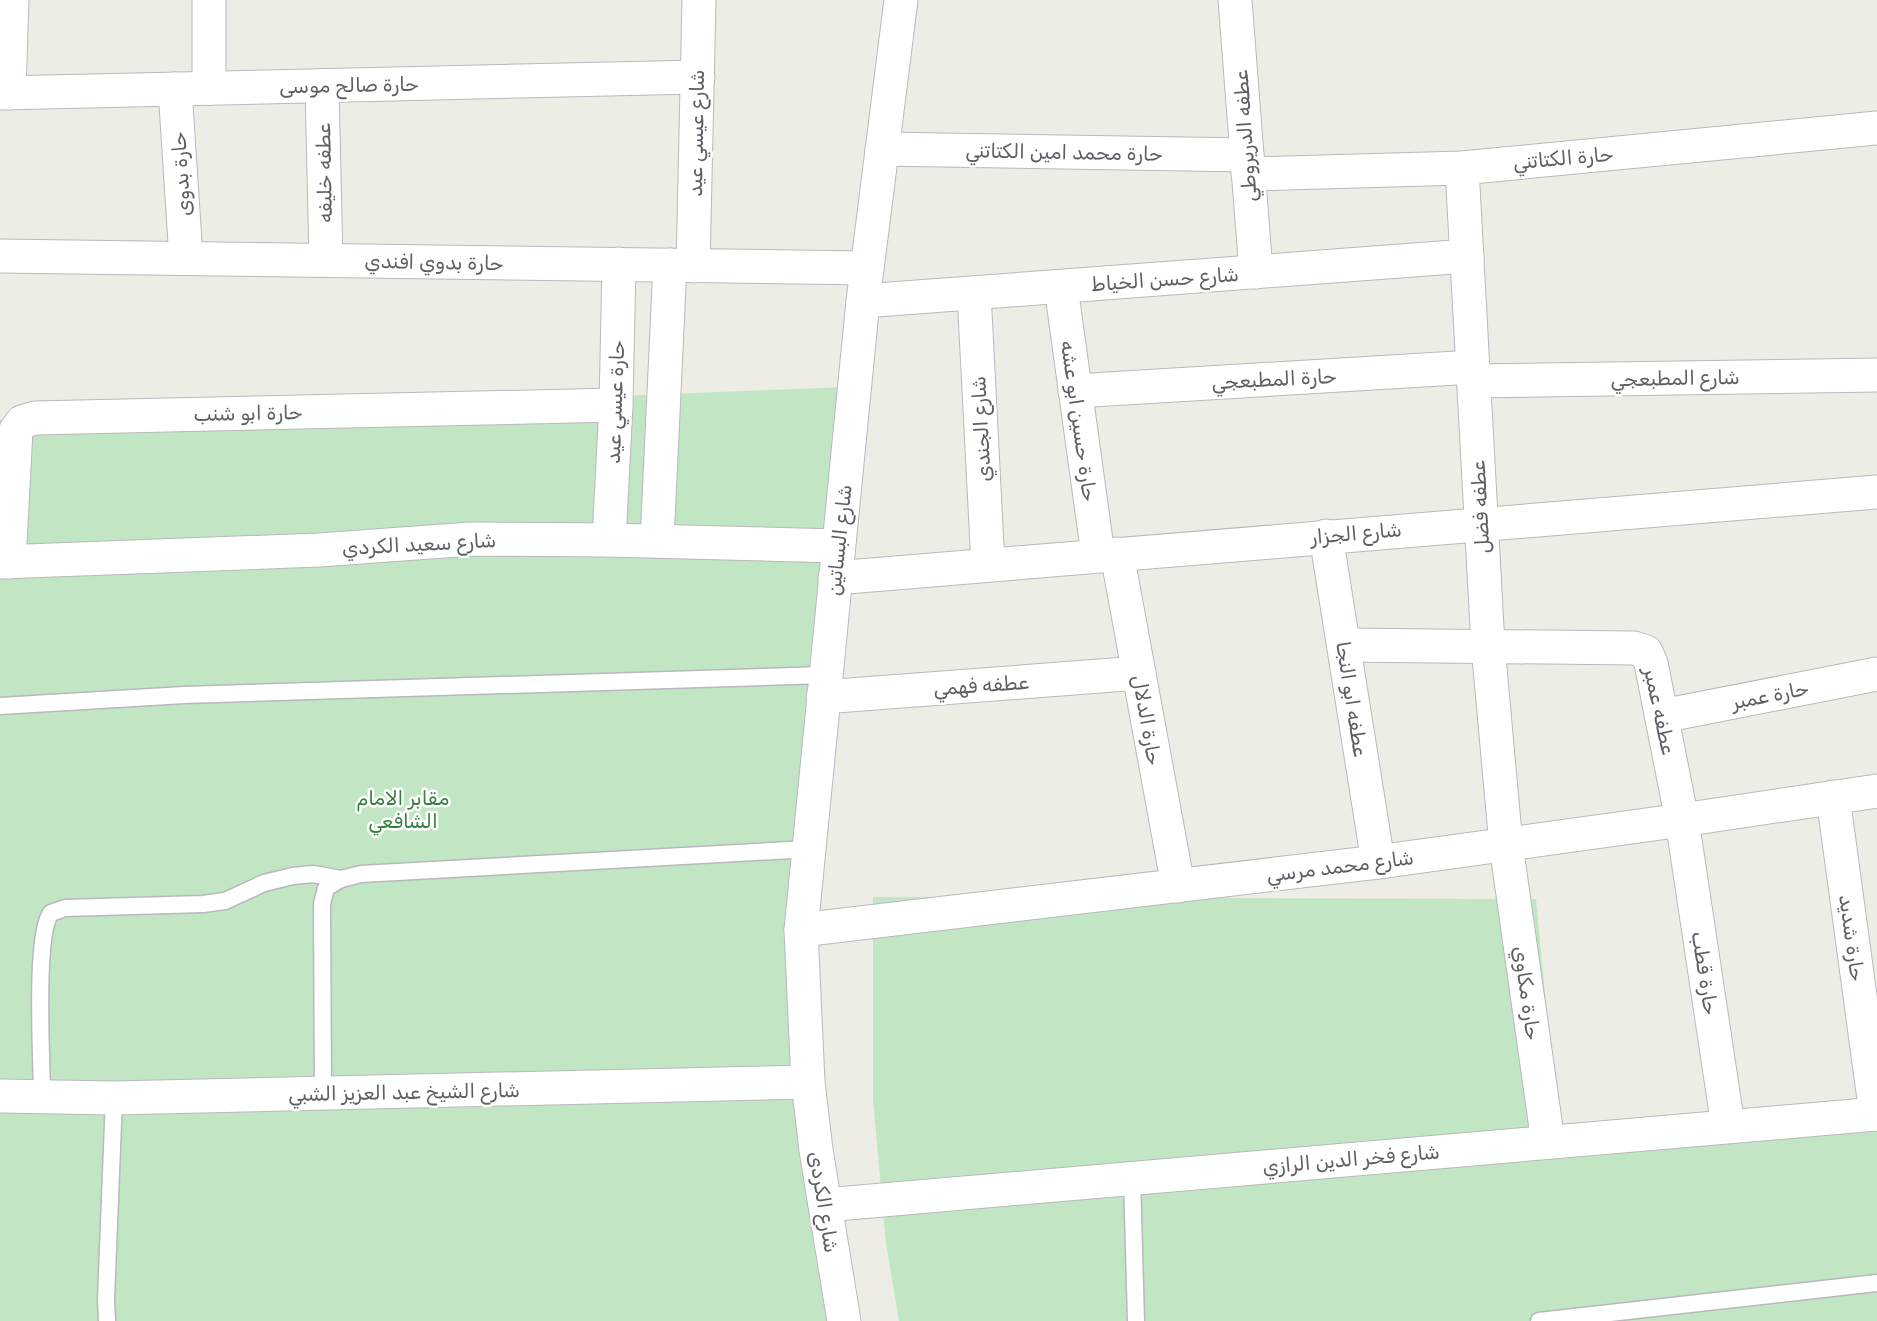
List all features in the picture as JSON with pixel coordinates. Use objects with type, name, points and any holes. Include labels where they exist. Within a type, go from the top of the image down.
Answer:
[{"type":"street","points":[[5,93],[12,0]]},
{"type":"street","points":[[209,0],[209,88]]},
{"type":"street","name":"شارع عيسي عيد","points":[[657,541],[698,77],[699,0]]},
{"type":"street","name":"شارع البساتين","points":[[807,1082],[801,930],[863,301],[901,0]]},
{"type":"street","name":"عطفه الدريروطي","points":[[1235,0],[1256,272]]},
{"type":"street","name":"حارة صالح موسى","points":[[5,93],[698,77]]},
{"type":"street","name":"عطفه خليفه","points":[[322,86],[326,260]]},
{"type":"street","name":"حارة بدوى","points":[[175,89],[186,258]]},
{"type":"street","name":"حارة الكتاتني","points":[[1247,165],[1462,168],[1877,128]]},
{"type":"street","name":"حارة محمد امين الكتاتني","points":[[882,149],[1247,165]]},
{"type":"street","name":"عطفه فضل","points":[[1462,168],[1488,646],[1506,845]]},
{"type":"street","name":"حارة بدوي افندي","points":[[0,256],[867,267]]},
{"type":"street","name":"شارع حسن الخياط","points":[[863,301],[1467,256]]},
{"type":"street","name":"حارة عيسي عيد","points":[[609,540],[616,405],[619,264]]},
{"type":"street","name":"حارة حسين ابو عشه","points":[[1061,287],[1075,391],[1108,554]]},
{"type":"street","name":"شارع الجندي","points":[[974,293],[988,565]]},
{"type":"street","name":"شارع المطبعجي","points":[[1473,374],[1877,375]]},
{"type":"street","name":"حارة المطبعجي","points":[[1075,391],[1473,374]]},
{"type":"street","name":"حارة ابو شنب","points":[[4,562],[16,430],[22,422],[34,418],[616,405]]},
{"type":"street","name":"شارع الجزار","points":[[836,562],[988,565],[1877,492]]},
{"type":"street","name":"عطفه ابو النجا","points":[[1326,536],[1378,862]]},
{"type":"street","name":"شارع سعيد الكردي","points":[[4,562],[319,550],[471,539],[657,541],[836,562]]},
{"type":"street","name":"حارة الدلال","points":[[1108,554],[1139,673],[1178,886]]},
{"type":"street","points":[[1344,645],[1488,646]]},
{"type":"street","name":"عطفه عمبر","points":[[1488,646],[1634,648],[1646,652],[1652,663],[1682,820]]},
{"type":"street","name":"عطفه فهمي","points":[[824,686],[1139,673]]},
{"type":"street","name":"حارة عمبر","points":[[1662,716],[1877,674]]},
{"type":"street","name":"شارع محمد مرسي","points":[[801,930],[1378,862],[1877,791]]},
{"type":"street","name":"حارة شديد","points":[[1833,797],[1876,1114]]},
{"type":"street","name":"حارة قطب","points":[[1682,820],[1728,1126]]},
{"type":"street","name":"حارة مكاوي","points":[[1506,845],[1548,1142]]},
{"type":"street","name":"شارع الشيخ عبد العزيز الشبي","points":[[0,1096],[114,1098],[807,1082]]},
{"type":"street","name":"شارع الكردى","points":[[807,1082],[844,1321]]},
{"type":"street","name":"شارع فخر الدين الرازي","points":[[825,1205],[1876,1114]]},
{"type":"lane","points":[[0,706],[184,695],[824,686]]},
{"type":"lane","points":[[323,1094],[322,904],[326,888],[341,879],[373,873],[809,849]]},
{"type":"lane","points":[[42,1097],[40,962],[44,927],[51,913],[65,908],[203,904],[225,901],[264,883],[293,876],[313,874],[341,879]]},
{"type":"lane","points":[[107,1321],[105,1299],[114,1098]]},
{"type":"lane","points":[[1131,1178],[1136,1321]]},
{"type":"lane","points":[[1539,1321],[1614,1317],[1877,1283]]},
{"type":"green space","name":"مقابر الامام الشافعي","points":[[848,387],[794,949],[838,1321],[0,1321],[0,420]]},
{"type":"green space","points":[[873,897],[1536,899],[1559,1142],[1877,1129],[1877,1321],[899,1321],[886,1243],[873,1100]]}]
